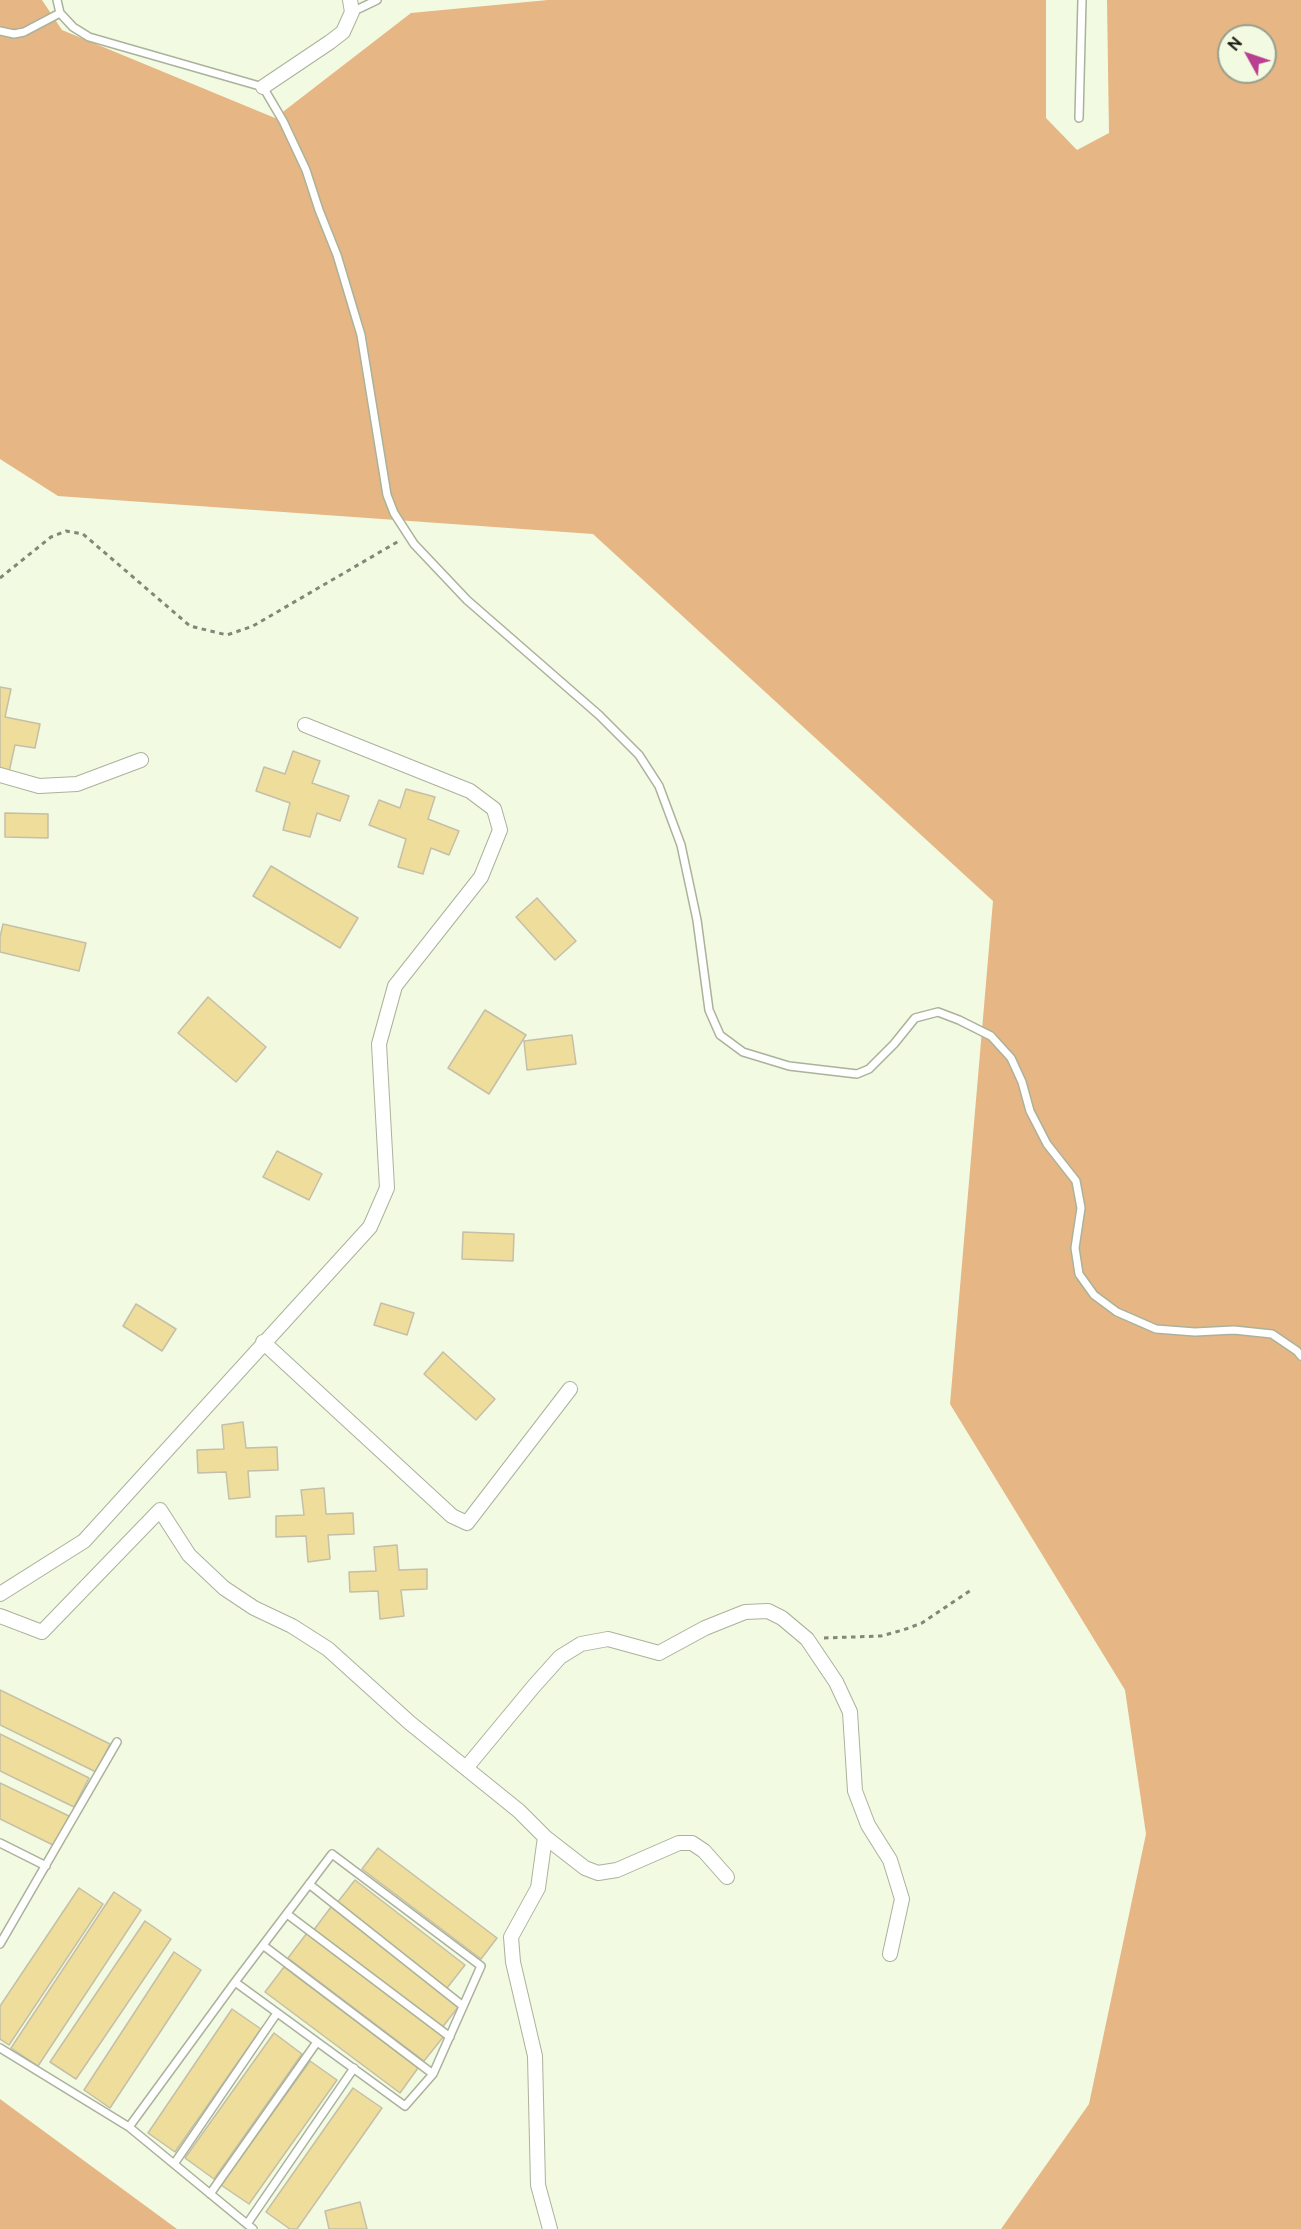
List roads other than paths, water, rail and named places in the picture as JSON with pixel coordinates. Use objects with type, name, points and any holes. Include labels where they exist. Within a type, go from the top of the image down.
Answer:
[{"type":"street","points":[[263,87],[343,32],[351,6]]},
{"type":"street","points":[[0,1594],[84,1541],[370,1227],[387,1188],[379,1044],[394,986],[481,876],[500,830],[494,809],[470,791],[305,725]]},
{"type":"street","points":[[0,775],[39,786],[77,784],[141,760]]},
{"type":"street","points":[[263,1342],[452,1516],[467,1523],[570,1389]]},
{"type":"street","points":[[0,1616],[42,1632],[160,1510],[189,1555],[225,1588],[254,1608],[292,1626],[328,1649],[410,1723],[585,1868],[598,1873],[617,1870],[680,1843],[692,1843],[704,1851],[727,1877]]},
{"type":"street","points":[[466,1768],[503,1720],[540,1678],[560,1657],[581,1644],[608,1639],[659,1653],[705,1628],[745,1612],[768,1611],[782,1618],[807,1639],[836,1682],[850,1712],[855,1791],[868,1825],[890,1860],[902,1899],[890,1954]]},
{"type":"street","points":[[545,1837],[538,1888],[511,1937],[513,1962],[535,2056],[538,2185],[550,2229]]},
{"type":"lane","points":[[57,0],[60,14],[73,27],[89,37],[263,87],[283,121],[306,170],[318,210],[337,255],[361,335],[387,495],[394,513],[414,544],[467,600],[600,715],[639,755],[658,786],[681,844],[697,920],[709,1010],[720,1035],[743,1052],[789,1066],[857,1074],[869,1069],[894,1044],[915,1018],[938,1012],[991,1036],[1011,1058],[1022,1082],[1029,1110],[1047,1143],[1076,1181],[1081,1208],[1075,1248],[1079,1274],[1094,1295],[1117,1312],[1156,1329],[1195,1332],[1234,1330],[1272,1334],[1301,1356]]},
{"type":"lane","points":[[351,6],[377,0]]},
{"type":"lane","points":[[1079,118],[1082,0]]},
{"type":"lane","points":[[0,32],[14,34],[24,32],[60,14]]},
{"type":"lane","points":[[0,1944],[117,1742]]},
{"type":"lane","points":[[0,1843],[46,1866]]},
{"type":"lane","points":[[129,2127],[235,1982],[332,1854],[481,1966],[433,2074],[405,2106],[235,1982]]},
{"type":"lane","points":[[309,1884],[463,2006]]},
{"type":"lane","points":[[287,1914],[450,2037]]},
{"type":"lane","points":[[264,1946],[433,2074]]},
{"type":"lane","points":[[174,2164],[277,2013]]},
{"type":"lane","points":[[210,2193],[317,2042]]},
{"type":"lane","points":[[0,2048],[129,2127],[250,2227],[354,2068]]}]
